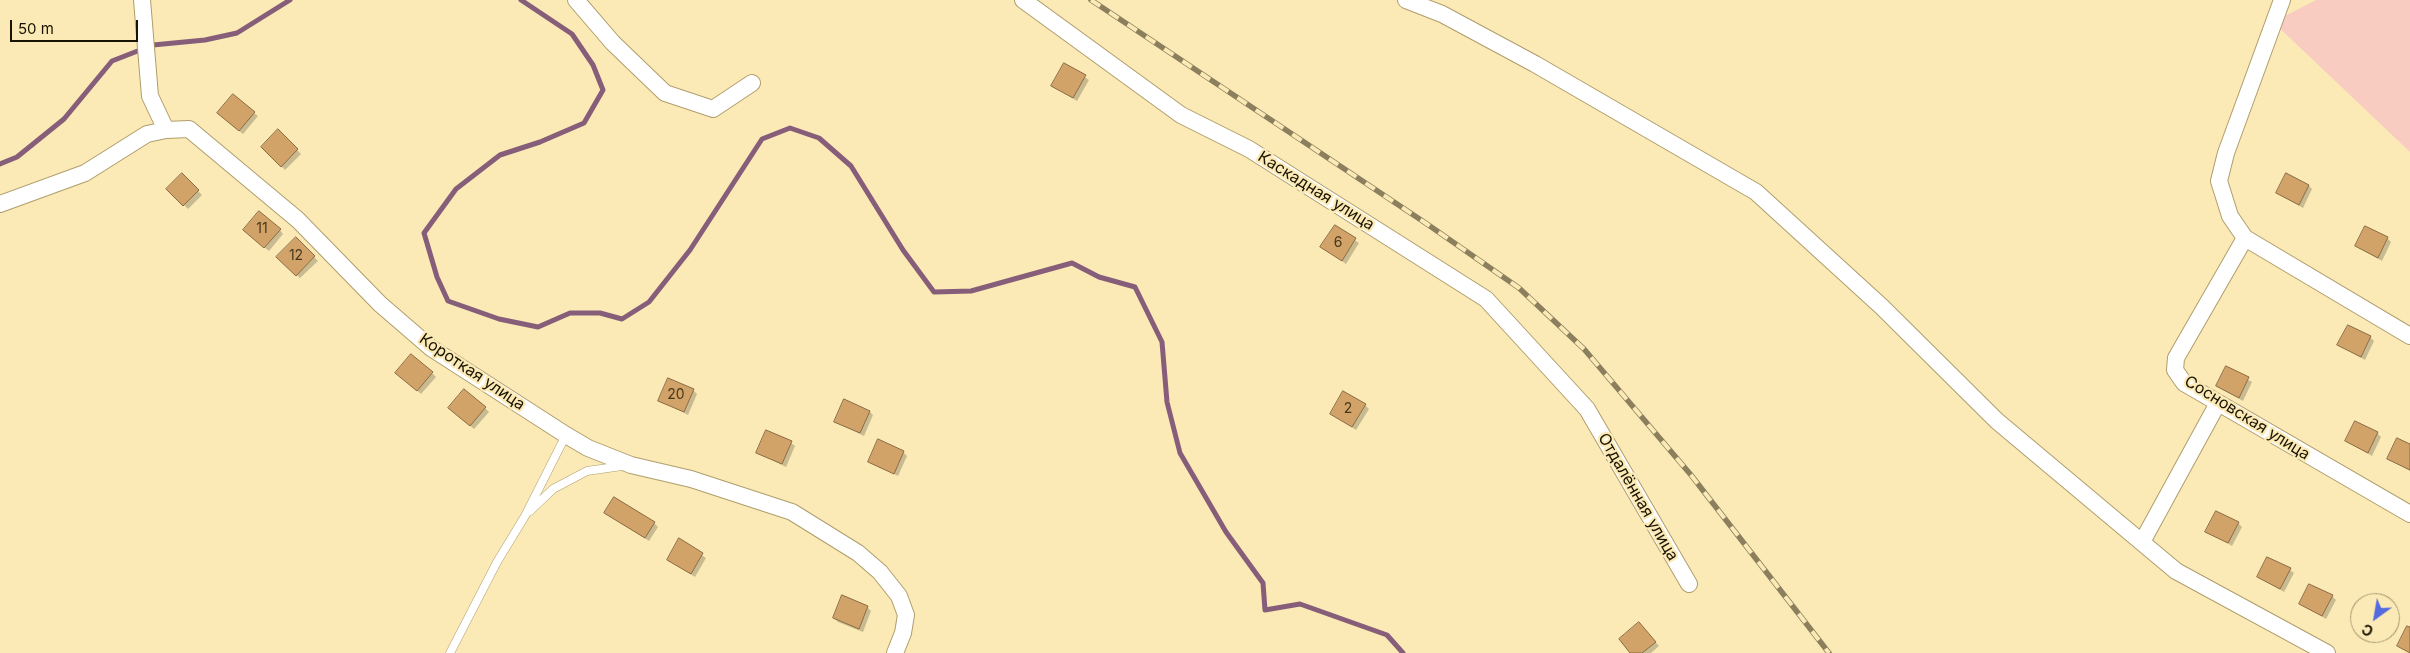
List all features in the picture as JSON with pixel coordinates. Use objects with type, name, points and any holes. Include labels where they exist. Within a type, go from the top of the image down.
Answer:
[{"type":"street","points":[[142,0],[150,96],[166,130]]},
{"type":"street","points":[[576,0],[613,43],[665,93],[713,109],[752,83]]},
{"type":"street","name":"Каскадная улица","points":[[1023,0],[1181,115],[1249,149],[1486,298],[1587,409]]},
{"type":"street","points":[[1406,0],[1442,14],[1535,64],[1756,192],[1882,307],[1997,421],[2176,571],[2326,653]]},
{"type":"street","points":[[2282,0],[2226,153],[2219,181],[2230,216],[2245,238],[2410,336]]},
{"type":"street","name":"Короткая улица","points":[[0,204],[9,203],[85,173],[147,134],[166,130],[189,129],[298,220],[380,304],[431,348],[588,448],[631,465],[691,479],[792,512],[858,553],[880,572],[899,596],[906,615],[903,633],[895,653]]},
{"type":"street","name":"Сосновская улица","points":[[2245,238],[2176,358],[2175,370],[2184,383],[2218,404],[2410,514]]},
{"type":"street","points":[[2142,542],[2218,404]]},
{"type":"street","name":"Отдалённая улица","points":[[1587,409],[1689,584]]},
{"type":"lane","points":[[450,653],[496,562],[525,516],[566,434]]},
{"type":"lane","points":[[525,516],[553,489],[587,471],[631,465]]},
{"type":"shaded area","points":[[2316,0],[2410,0],[2410,152],[2273,22]]},
{"type":"building","points":[[1064,63],[1086,75],[1073,98],[1051,86]]},
{"type":"building","points":[[233,94],[255,112],[239,131],[217,113]]},
{"type":"building","points":[[278,129],[298,149],[281,167],[261,147]]},
{"type":"building","points":[[182,173],[199,190],[183,206],[166,189]]},
{"type":"building","points":[[2286,173],[2309,185],[2299,205],[2276,193]]},
{"type":"building","points":[[259,211],[281,229],[264,248],[243,230]]},
{"type":"building","points":[[1335,225],[1356,238],[1342,261],[1320,247]]},
{"type":"building","points":[[2365,226],[2388,237],[2378,258],[2355,246]]},
{"type":"building","points":[[296,237],[315,256],[296,276],[276,257]]},
{"type":"building","points":[[2348,325],[2371,336],[2361,357],[2337,345]]},
{"type":"building","points":[[411,354],[433,372],[417,391],[395,373]]},
{"type":"building","points":[[2226,366],[2249,377],[2239,398],[2216,386]]},
{"type":"building","points":[[668,378],[694,389],[684,412],[658,401]]},
{"type":"building","points":[[464,389],[486,407],[470,426],[448,408]]},
{"type":"building","points":[[1343,391],[1366,404],[1352,427],[1330,414]]},
{"type":"building","points":[[844,399],[870,411],[860,433],[834,422]]},
{"type":"building","points":[[2355,421],[2378,432],[2368,453],[2345,441]]},
{"type":"building","points":[[766,430],[792,441],[782,464],[756,453]]},
{"type":"building","points":[[2397,438],[2410,444],[2410,470],[2387,459]]},
{"type":"building","points":[[878,439],[904,451],[894,474],[868,462]]},
{"type":"building","points":[[614,497],[655,522],[645,538],[604,513]]},
{"type":"building","points":[[2216,511],[2239,522],[2228,543],[2205,532]]},
{"type":"building","points":[[679,538],[703,553],[691,574],[667,560]]},
{"type":"building","points":[[2267,557],[2291,568],[2280,589],[2257,577]]},
{"type":"building","points":[[2309,584],[2333,595],[2322,616],[2299,604]]},
{"type":"building","points":[[842,595],[868,606],[859,629],[833,618]]},
{"type":"building","points":[[1639,622],[1656,642],[1642,653],[1630,653],[1619,639]]},
{"type":"building","points":[[2407,626],[2410,627],[2410,653],[2397,646]]},
{"type":"waterway","points":[[0,164],[17,157],[64,119],[112,61],[153,45],[205,40],[237,33],[290,0]]},
{"type":"waterway","points":[[521,0],[572,34],[593,65],[603,90],[584,123],[540,142],[500,155],[456,189],[424,233],[437,277],[448,301],[499,319],[538,327],[570,313],[600,313],[622,319],[649,302],[690,250],[762,139],[790,128],[819,138],[851,166],[903,250],[934,292],[971,291],[1072,263],[1099,277],[1135,287],[1162,342],[1167,402],[1180,453],[1226,532],[1263,583],[1265,610],[1300,604],[1387,635],[1403,653]]},
{"type":"railway","points":[[1091,0],[1427,224],[1519,288],[1584,349],[1691,475],[1829,653]]}]
